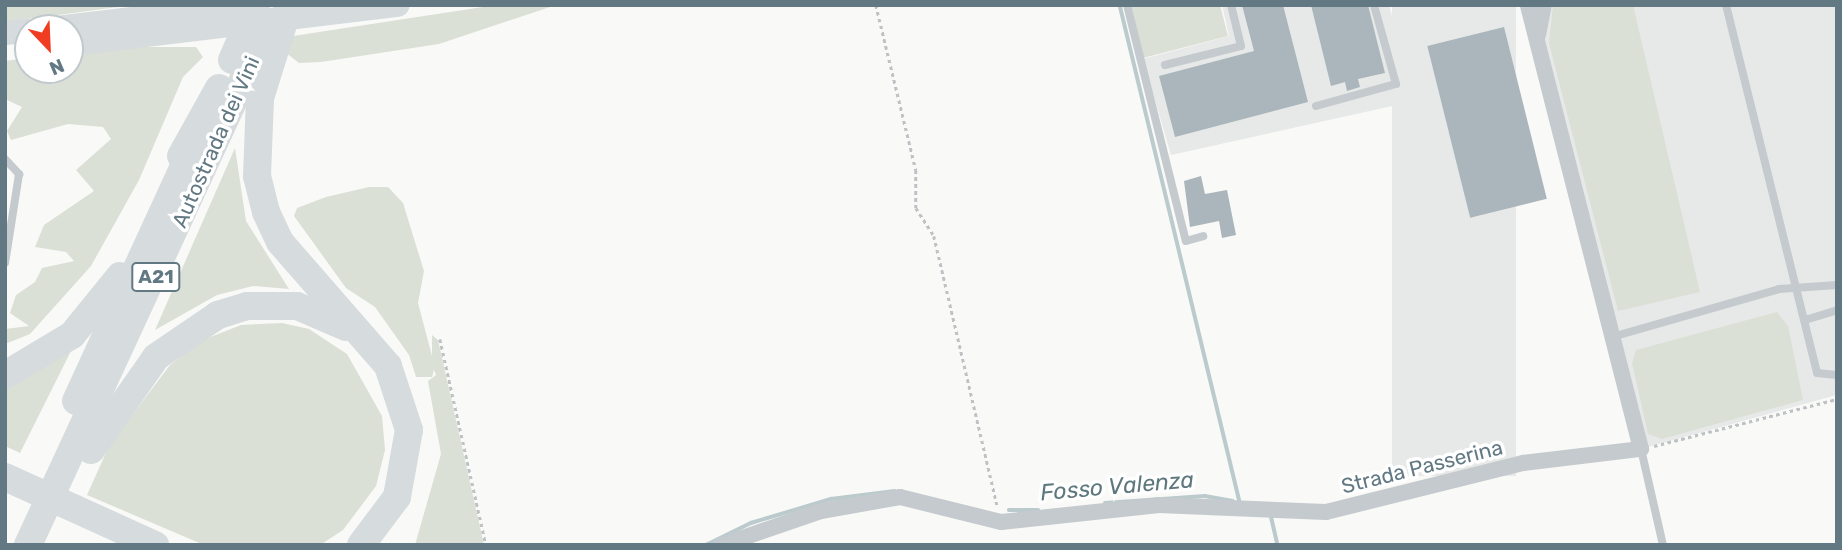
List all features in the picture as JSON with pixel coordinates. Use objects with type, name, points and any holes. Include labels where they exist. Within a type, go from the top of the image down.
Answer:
[{"type":"highway","name":"Autostrada dei Vini","points":[[10,545],[257,5]]},
{"type":"highway","name":"Autostrada dei Vini","points":[[28,545],[277,5]]},
{"type":"highway","points":[[289,5],[260,98],[260,188],[280,242],[376,350],[406,410],[409,457],[397,497],[361,545]]},
{"type":"highway","points":[[5,375],[72,335],[127,268],[219,89]]},
{"type":"highway","points":[[43,545],[131,386],[191,330],[247,306],[298,306],[323,313],[376,350]]},
{"type":"highway","points":[[10,479],[155,545]]},
{"type":"main road","points":[[84,25],[248,5]]},
{"type":"main road","points":[[84,43],[398,5]]},
{"type":"street","points":[[1528,5],[1641,449]]},
{"type":"street","points":[[1538,41],[1544,5]]},
{"type":"street","name":"Strada Passerina","points":[[722,545],[863,500],[900,497],[1001,522],[1159,505],[1326,512],[1523,463],[1641,449]]},
{"type":"lane","points":[[1127,5],[1186,241],[1203,236]]},
{"type":"lane","points":[[1165,65],[1241,46],[1231,5]]},
{"type":"lane","points":[[1316,106],[1396,84],[1374,5]]},
{"type":"lane","points":[[1726,5],[1817,373],[1837,375]]},
{"type":"lane","points":[[5,159],[19,174],[5,263]]},
{"type":"lane","points":[[1612,337],[1798,289],[1837,285]]},
{"type":"lane","points":[[1805,320],[1837,310]]},
{"type":"lane","points":[[1641,449],[1663,545]]},
{"type":"path","points":[[876,5],[916,170],[916,208],[934,236],[1001,522]]},
{"type":"path","points":[[440,339],[486,545]]},
{"type":"path","points":[[1641,449],[1837,399]]},
{"type":"shaded area","points":[[5,5],[133,5],[65,14],[14,14],[14,21],[5,22]]},
{"type":"shaded area","points":[[496,5],[556,5],[439,44],[321,62],[299,63],[285,52],[293,36]]},
{"type":"shaded area","points":[[1131,5],[1220,5],[1228,36],[1143,58]]},
{"type":"shaded area","points":[[1222,5],[1389,5],[1415,101],[1171,155],[1143,59],[1229,36]]},
{"type":"shaded area","points":[[1392,5],[1516,5],[1516,476],[1392,476]]},
{"type":"shaded area","points":[[1529,5],[1837,5],[1837,395],[1641,449]]},
{"type":"shaded area","points":[[1553,5],[1633,5],[1700,292],[1618,311],[1549,43]]},
{"type":"shaded area","points":[[144,47],[196,47],[203,57],[183,77],[139,180],[91,266],[30,334],[5,344],[5,329],[29,326],[10,313],[16,295],[35,282],[42,268],[74,261],[66,252],[35,247],[44,225],[94,191],[76,170],[111,139],[103,127],[68,124],[11,140],[7,131],[22,107],[5,99],[5,61],[14,60],[14,84],[84,84],[84,52]]},
{"type":"shaded area","points":[[235,148],[246,221],[289,289],[253,286],[217,295],[155,330]]},
{"type":"shaded area","points":[[369,187],[388,187],[403,203],[424,271],[418,303],[432,356],[432,335],[438,340],[484,545],[415,545],[441,454],[428,381],[436,375],[434,370],[432,377],[416,377],[409,355],[375,307],[346,288],[294,216],[297,208],[326,197]]},
{"type":"shaded area","points":[[1777,312],[1788,326],[1803,400],[1662,439],[1648,434],[1632,363],[1636,350]]},
{"type":"shaded area","points":[[282,323],[309,329],[347,354],[382,416],[385,450],[376,486],[343,530],[320,545],[204,545],[87,495],[109,446],[170,365],[203,340],[241,325]]},
{"type":"shaded area","points":[[71,351],[20,453],[5,446],[5,387]]},
{"type":"building","points":[[1242,5],[1283,5],[1308,102],[1175,137],[1159,76],[1254,51]]},
{"type":"building","points":[[1311,5],[1368,5],[1385,73],[1358,79],[1360,87],[1347,91],[1345,82],[1331,86]]},
{"type":"building","points":[[1504,27],[1547,199],[1470,218],[1427,46]]},
{"type":"building","points":[[1201,176],[1205,194],[1227,190],[1236,235],[1222,238],[1219,221],[1190,227],[1184,181]]},
{"type":"waterway","points":[[1120,5],[1240,502]]},
{"type":"waterway","name":"Fosso Valenza","points":[[706,545],[751,523],[831,499],[894,491]]},
{"type":"waterway","name":"Fosso Valenza","points":[[1105,503],[1205,496],[1233,501]]},
{"type":"waterway","name":"Fosso Valenza","points":[[1009,510],[1038,510]]},
{"type":"waterway","name":"Fosso Valenza","points":[[1271,515],[1278,545]]}]
